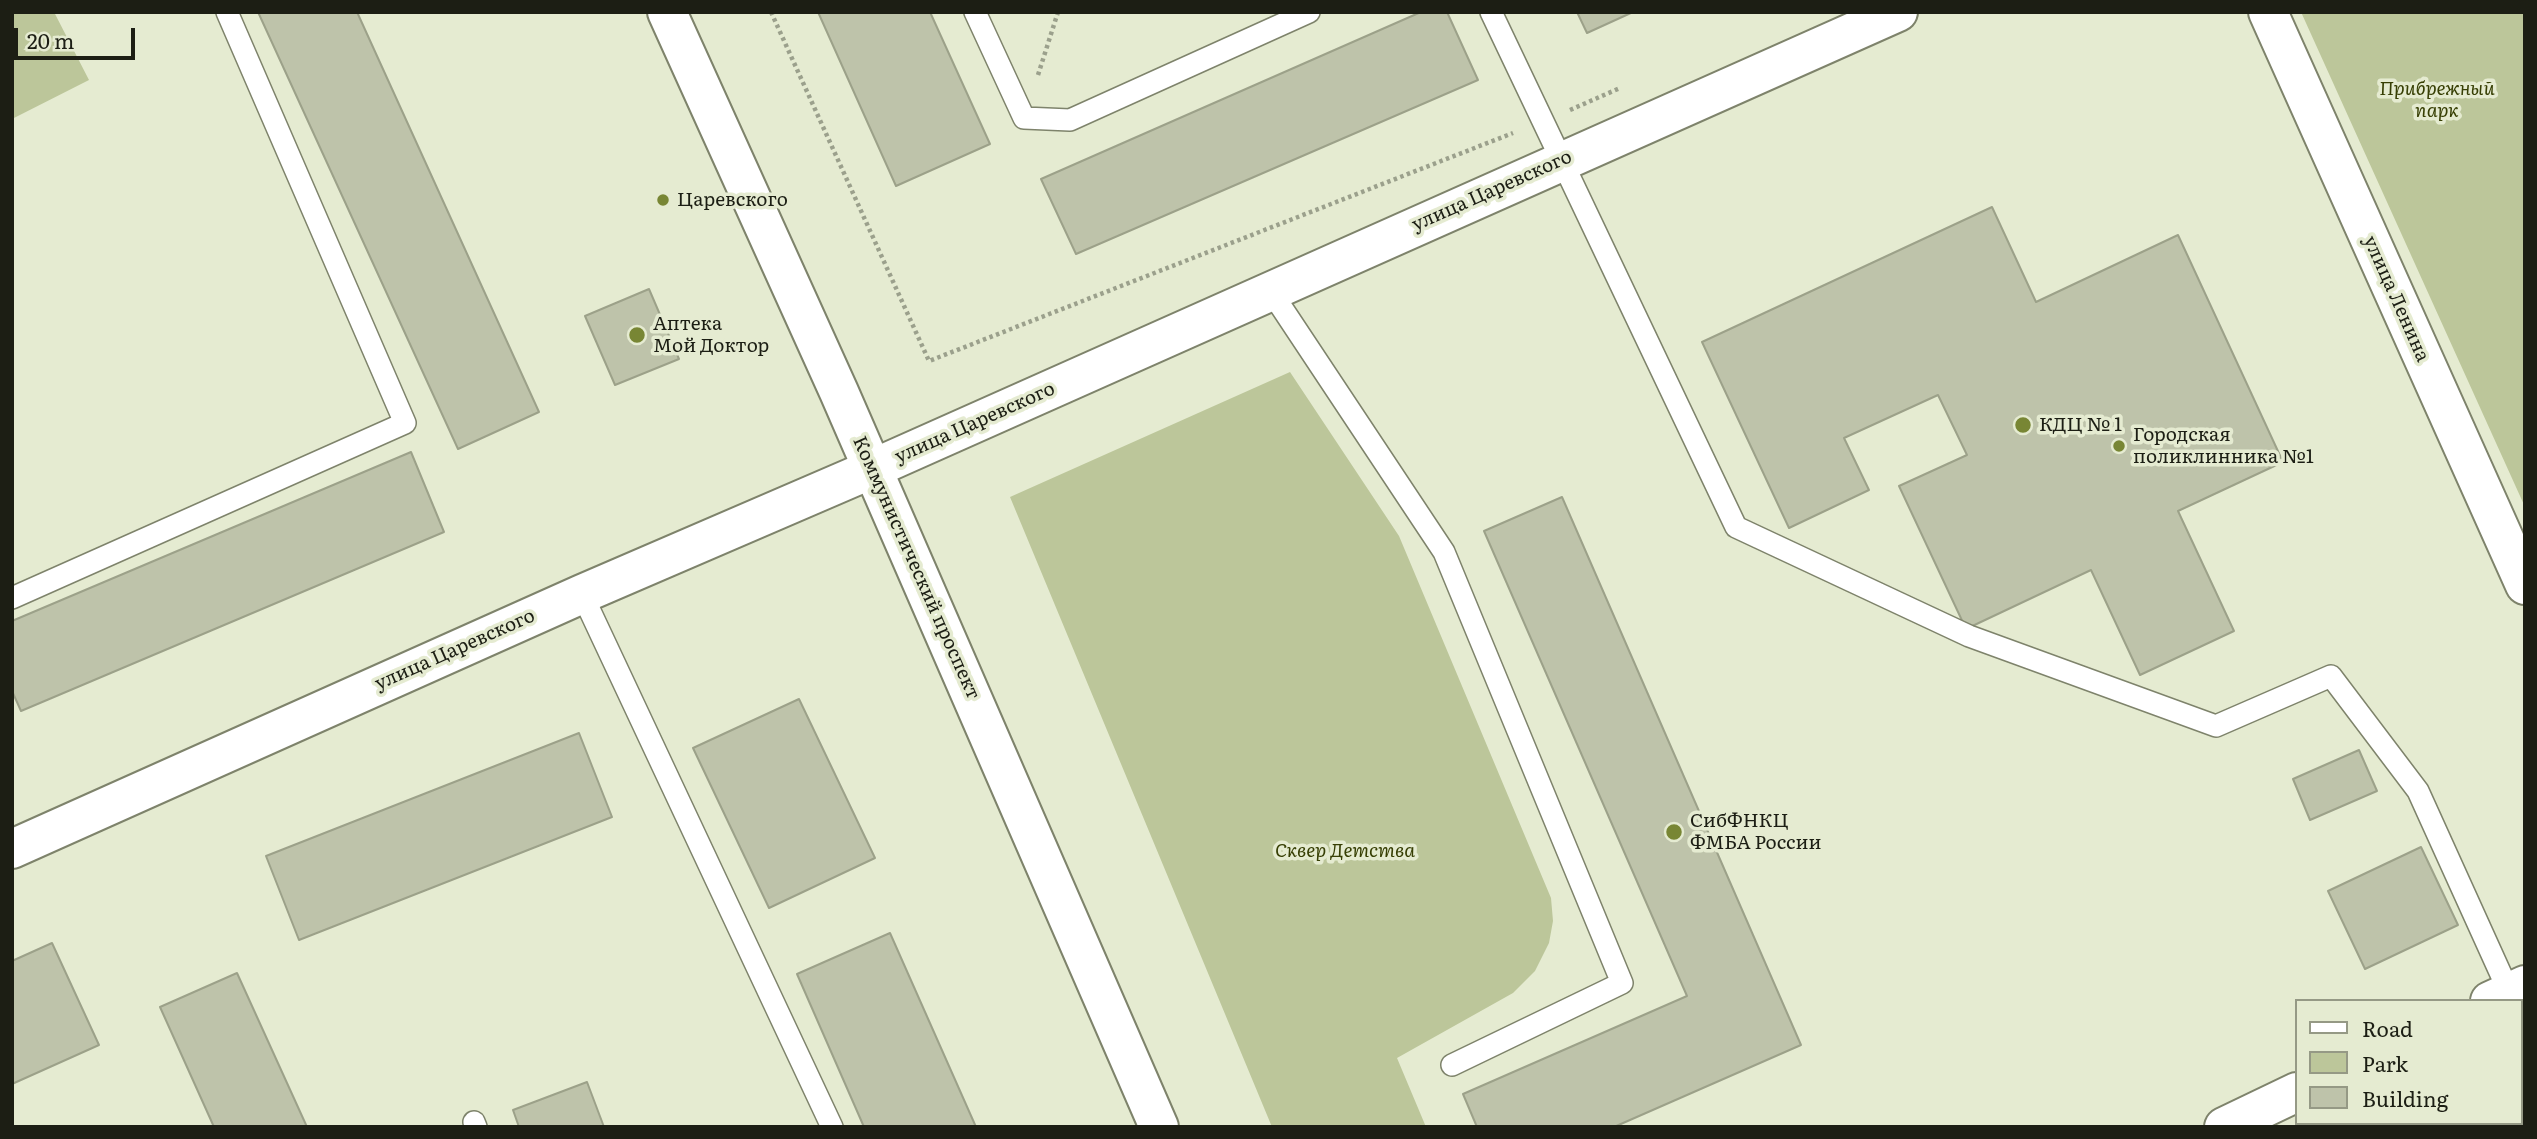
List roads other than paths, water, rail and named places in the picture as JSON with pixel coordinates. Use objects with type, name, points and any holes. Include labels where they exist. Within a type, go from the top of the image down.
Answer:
[{"type":"street","name":"Коммунистический проспект","points":[[667,12],[872,469],[1159,1127]]},
{"type":"street","name":"улица Царевского","points":[[12,849],[1898,12]]},
{"type":"street","name":"улица Ленина","points":[[2268,12],[2525,585]]},
{"type":"street","points":[[2224,1127],[2296,1092]]},
{"type":"lane","points":[[12,598],[405,423],[227,12]]},
{"type":"lane","points":[[975,12],[1024,118],[1070,120],[1309,12]]},
{"type":"lane","points":[[1491,12],[1736,527],[1969,636],[2216,726],[2331,676],[2418,791],[2508,992]]},
{"type":"lane","points":[[1270,290],[1444,552],[1622,984],[1452,1065]]},
{"type":"lane","points":[[582,594],[832,1127]]},
{"type":"place","name":"Царевского","points":[[663,200]]},
{"type":"place","name":"Аптека Мой Доктор","points":[[637,335]]},
{"type":"place","name":"КДЦ № 1","points":[[2023,425]]},
{"type":"place","name":"Городская поликлинника №1","points":[[2119,446]]},
{"type":"place","name":"СибФНКЦ ФМБА России","points":[[1674,832]]},
{"type":"park label","name":"Прибрежный парк","points":[[2437,100]]},
{"type":"park label","name":"Сквер Детства","points":[[1345,851]]}]
